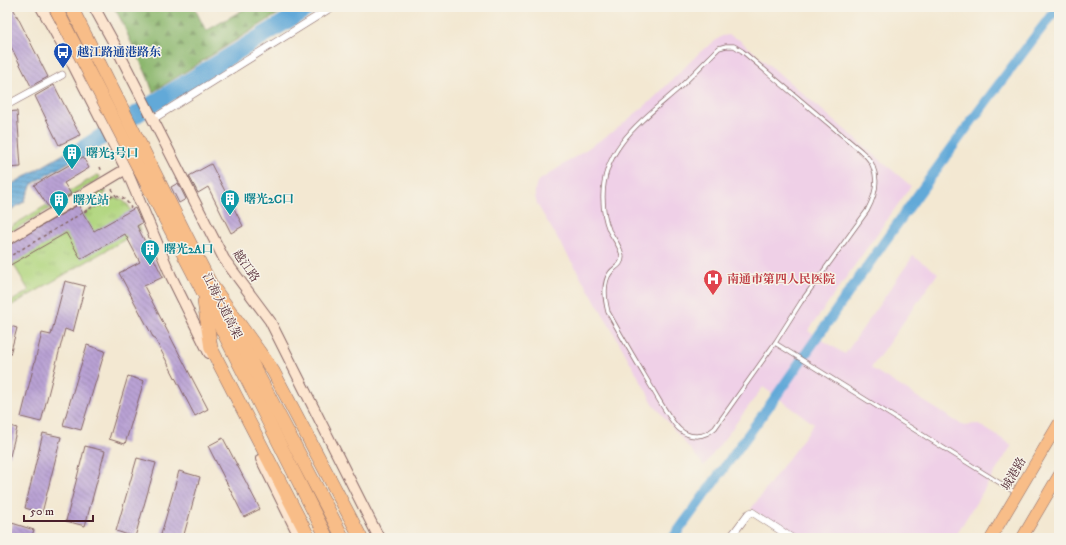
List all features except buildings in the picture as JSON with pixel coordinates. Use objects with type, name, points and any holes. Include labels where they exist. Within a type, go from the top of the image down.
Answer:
[{"type":"highway","name":"江海大道高架","points":[[55,7],[343,538]]},
{"type":"highway","name":"江海大道高架","points":[[71,7],[327,538]]},
{"type":"highway","points":[[205,286],[211,348],[309,538]]},
{"type":"highway","points":[[205,286],[273,371],[361,538]]},
{"type":"main road","points":[[41,7],[126,169],[171,276],[300,538]]},
{"type":"main road","name":"越江路","points":[[94,7],[116,47],[224,259],[270,321],[379,538]]},
{"type":"main road","points":[[7,240],[126,169]]},
{"type":"main road","name":"城港路","points":[[991,538],[1059,423]]},
{"type":"main road","points":[[1022,538],[1059,475]]},
{"type":"street","points":[[153,119],[332,7]]},
{"type":"street","points":[[7,104],[62,75]]},
{"type":"street","points":[[730,538],[748,514],[752,512],[792,538]]},
{"type":"lane","points":[[726,46],[734,46],[742,51],[861,151],[868,158],[875,175],[872,203],[801,302],[775,343],[715,428],[710,433],[702,436],[694,436],[680,429],[675,424],[625,342],[608,312],[606,303],[606,280],[610,272],[621,264],[622,259],[621,253],[608,228],[604,214],[603,196],[606,177],[618,146],[636,125],[680,88],[719,48],[726,46]]},
{"type":"lane","points":[[775,343],[1017,493]]},
{"type":"path","points":[[7,258],[109,197],[116,196],[122,198],[131,208]]},
{"type":"shaded area","name":"南通市第四人民医院","points":[[729,35],[738,39],[748,47],[911,186],[808,331],[845,354],[913,256],[938,273],[871,368],[962,425],[978,424],[1012,445],[954,538],[798,538],[751,509],[814,424],[763,387],[704,466],[654,405],[606,319],[537,204],[535,189],[537,182],[614,131],[652,100],[700,52],[722,36]]},
{"type":"green space","points":[[113,7],[194,7],[206,31],[248,7],[289,7],[153,92],[123,23]]},
{"type":"green space","points":[[97,175],[100,176],[99,179],[7,234],[7,229]]},
{"type":"green space","points":[[103,190],[106,191],[105,194],[7,252],[7,247]]},
{"type":"green space","points":[[111,198],[121,199],[128,205],[141,230],[7,308],[7,304],[29,291],[10,258]]},
{"type":"water","points":[[93,137],[97,146],[32,184],[24,202],[7,212],[7,187]]},
{"type":"waterway","points":[[75,154],[168,94],[309,7]]},
{"type":"waterway","points":[[673,538],[772,402],[948,153],[1058,7]]},
{"type":"place","name":"越江路通港路东","points":[[63,69]]},
{"type":"place","name":"曙光3号口","points":[[72,170]]},
{"type":"place","name":"曙光2C口","points":[[230,216]]},
{"type":"place","name":"曙光站","points":[[59,217]]},
{"type":"place","name":"曙光2A口","points":[[150,266]]},
{"type":"place","name":"南通市第四人民医院","points":[[713,296]]}]
